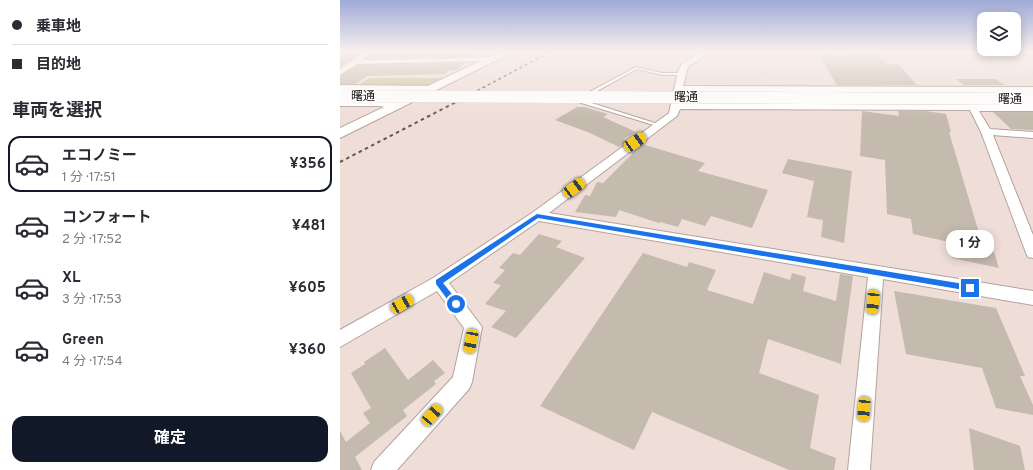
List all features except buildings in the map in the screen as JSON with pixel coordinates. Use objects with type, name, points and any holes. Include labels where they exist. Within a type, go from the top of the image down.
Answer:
[{"type":"street","points":[[340,134],[466,73]]},
{"type":"street","points":[[340,340],[439,282],[537,216],[674,114],[679,89],[680,74]]},
{"type":"street","points":[[340,88],[434,89]]},
{"type":"street","points":[[679,89],[1033,90]]},
{"type":"street","name":"曙通","points":[[340,96],[1033,99]]},
{"type":"street","points":[[340,103],[379,103],[398,106]]},
{"type":"street","points":[[676,106],[1033,108]]},
{"type":"street","points":[[973,108],[986,132],[1033,253]]},
{"type":"street","points":[[986,132],[1033,135]]},
{"type":"street","points":[[537,216],[1033,298]]},
{"type":"street","points":[[859,470],[876,272]]},
{"type":"street","points":[[382,470],[462,382],[474,327],[439,282]]},
{"type":"lane","points":[[627,73],[576,100],[659,125]]},
{"type":"lane","points":[[657,73],[680,74]]},
{"type":"shaded area","points":[[370,78],[445,78],[429,86],[359,85]]},
{"type":"railway","points":[[456,102],[511,73]]},
{"type":"railway","points":[[340,162],[458,101]]},
{"type":"route","points":[[456,304],[439,282],[537,216],[970,288]]}]
